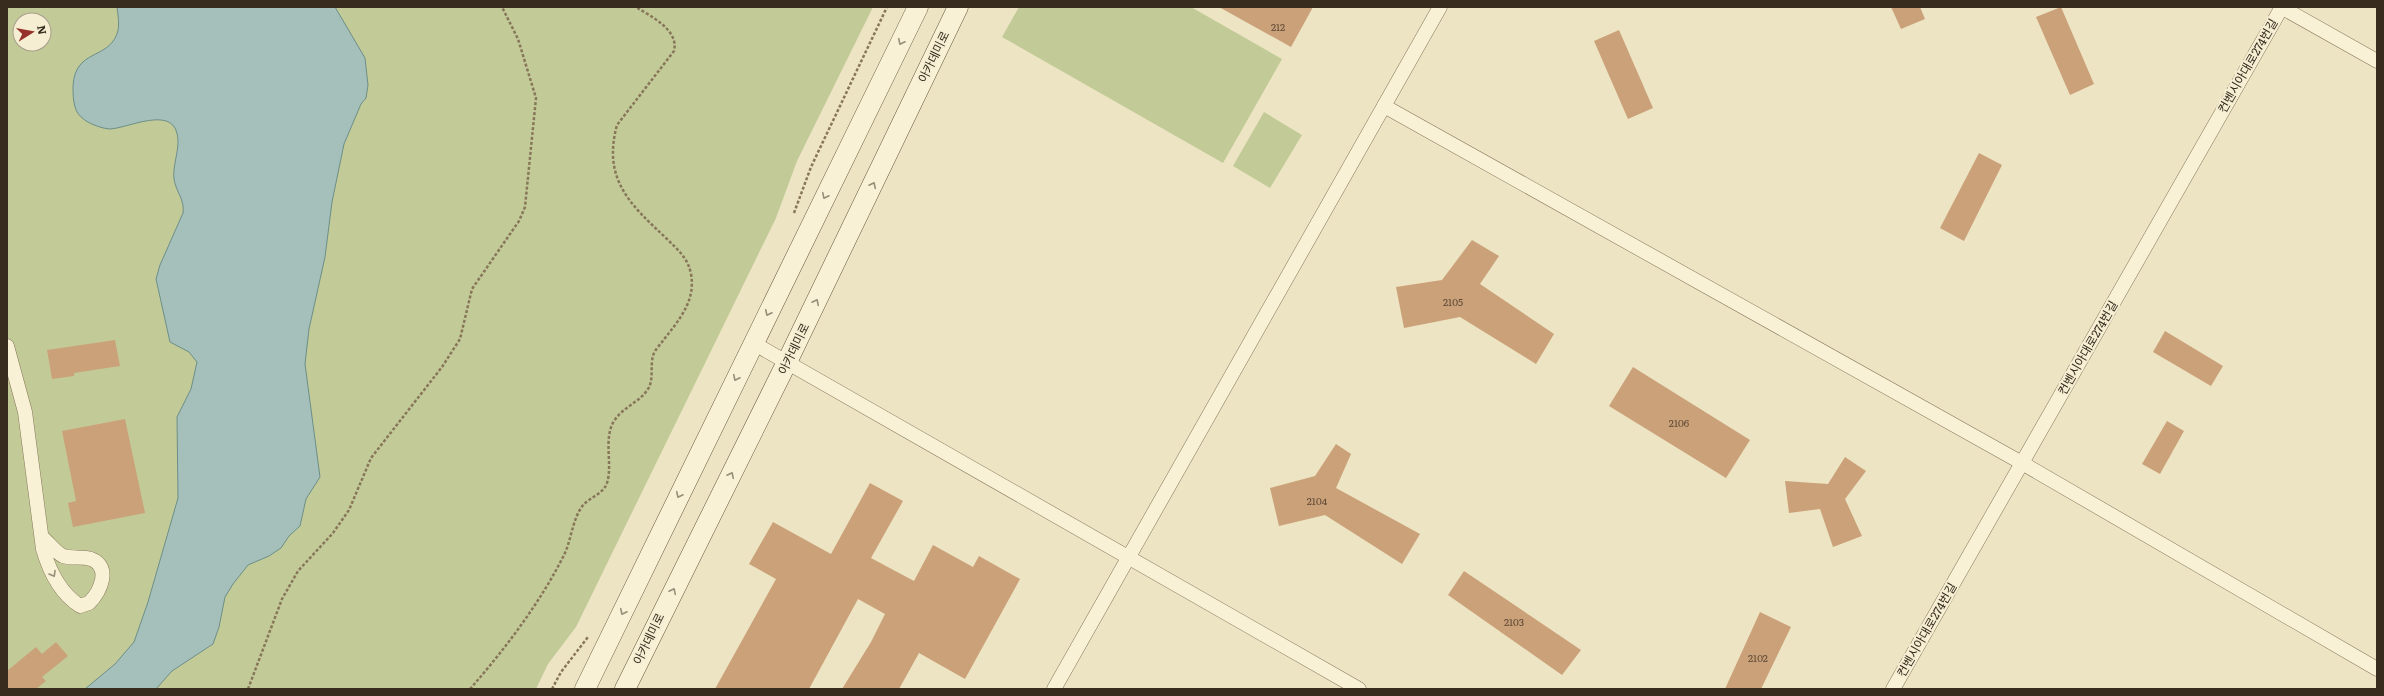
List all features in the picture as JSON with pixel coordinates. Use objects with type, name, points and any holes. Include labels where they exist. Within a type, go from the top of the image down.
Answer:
[{"type":"main road","points":[[585,689],[918,7]]},
{"type":"main road","name":"아카데미로","points":[[624,689],[787,362],[958,7]]},
{"type":"street","points":[[1054,689],[1130,558],[1440,7]]},
{"type":"street","points":[[2282,7],[2377,62]]},
{"type":"street","name":"컨벤시아대로274번길","points":[[1893,689],[2282,7]]},
{"type":"street","points":[[1384,106],[2022,463],[2377,669]]},
{"type":"street","points":[[753,343],[1359,689]]},
{"type":"street","points":[[7,346],[25,412],[42,537],[46,559],[62,590],[80,606],[89,603],[102,579],[103,573],[100,566],[90,559],[60,554],[42,537]]},
{"type":"path","points":[[248,689],[282,599],[298,570],[333,533],[349,510],[371,458],[442,367],[460,339],[472,289],[519,221],[525,207],[536,98],[518,39],[502,7]]},
{"type":"path","points":[[470,689],[494,662],[541,594],[565,554],[580,509],[587,500],[603,491],[607,483],[610,430],[614,421],[649,388],[653,354],[686,310],[690,300],[692,287],[688,262],[631,205],[620,186],[616,175],[614,138],[617,125],[674,52],[675,45],[675,39],[666,28],[636,7]]},
{"type":"path","points":[[793,217],[811,167],[887,7]]},
{"type":"path","points":[[552,689],[561,672],[589,635]]},
{"type":"green space","points":[[7,7],[873,7],[797,161],[776,218],[576,627],[548,664],[536,689],[7,689]]},
{"type":"green space","points":[[1019,7],[1191,7],[1282,59],[1223,163],[1002,37]]},
{"type":"green space","points":[[1264,112],[1302,135],[1270,188],[1233,166]]},
{"type":"water","points":[[117,7],[335,7],[365,58],[368,85],[366,98],[361,104],[344,144],[332,202],[325,257],[309,329],[305,364],[320,477],[306,499],[300,526],[289,536],[281,548],[269,556],[248,565],[233,584],[225,597],[219,627],[213,644],[172,671],[156,689],[85,689],[115,664],[134,642],[148,602],[178,498],[177,417],[191,389],[197,362],[189,352],[170,342],[156,279],[160,265],[183,213],[182,200],[174,179],[174,167],[178,147],[175,128],[170,123],[162,120],[154,120],[116,128],[103,128],[84,120],[78,113],[74,104],[73,86],[75,74],[79,66],[85,60],[106,48],[112,42],[117,34],[118,28]]},
{"type":"building","points":[[1219,7],[1313,7],[1291,47]]},
{"type":"building","points":[[1891,7],[1920,7],[1925,19],[1901,29]]},
{"type":"building","points":[[2061,7],[2094,84],[2070,95],[2036,17]]},
{"type":"building","points":[[1619,30],[1653,108],[1628,119],[1594,41]]},
{"type":"building","points":[[1979,153],[2002,165],[1964,241],[1940,228]]},
{"type":"building","points":[[1472,240],[1499,256],[1480,284],[1554,334],[1536,364],[1460,317],[1404,328],[1396,287],[1442,280]]},
{"type":"building","points":[[2165,331],[2223,366],[2211,386],[2153,352]]},
{"type":"building","points":[[115,340],[120,366],[74,373],[74,376],[52,379],[47,350]]},
{"type":"building","points":[[1633,367],[1750,440],[1726,478],[1609,406]]},
{"type":"building","points":[[125,419],[145,513],[73,527],[68,503],[76,501],[62,431]]},
{"type":"building","points":[[2167,421],[2184,431],[2160,474],[2142,464]]},
{"type":"building","points":[[1336,444],[1351,454],[1336,488],[1420,534],[1402,564],[1325,515],[1279,526],[1270,488],[1315,476]]},
{"type":"building","points":[[1845,457],[1866,471],[1845,499],[1862,536],[1833,547],[1820,509],[1789,513],[1785,481],[1828,484]]},
{"type":"building","points":[[870,483],[903,501],[871,558],[914,581],[933,545],[973,567],[979,556],[1020,579],[965,679],[919,653],[899,689],[842,689],[871,642],[885,614],[858,599],[809,689],[715,689],[776,579],[749,564],[773,522],[831,554]]},
{"type":"building","points":[[1464,571],[1581,650],[1562,675],[1448,595]]},
{"type":"building","points":[[1760,612],[1791,627],[1761,689],[1725,689]]},
{"type":"building","points":[[56,642],[68,656],[42,677],[46,681],[36,689],[7,689],[7,671],[36,647],[42,654]]}]
